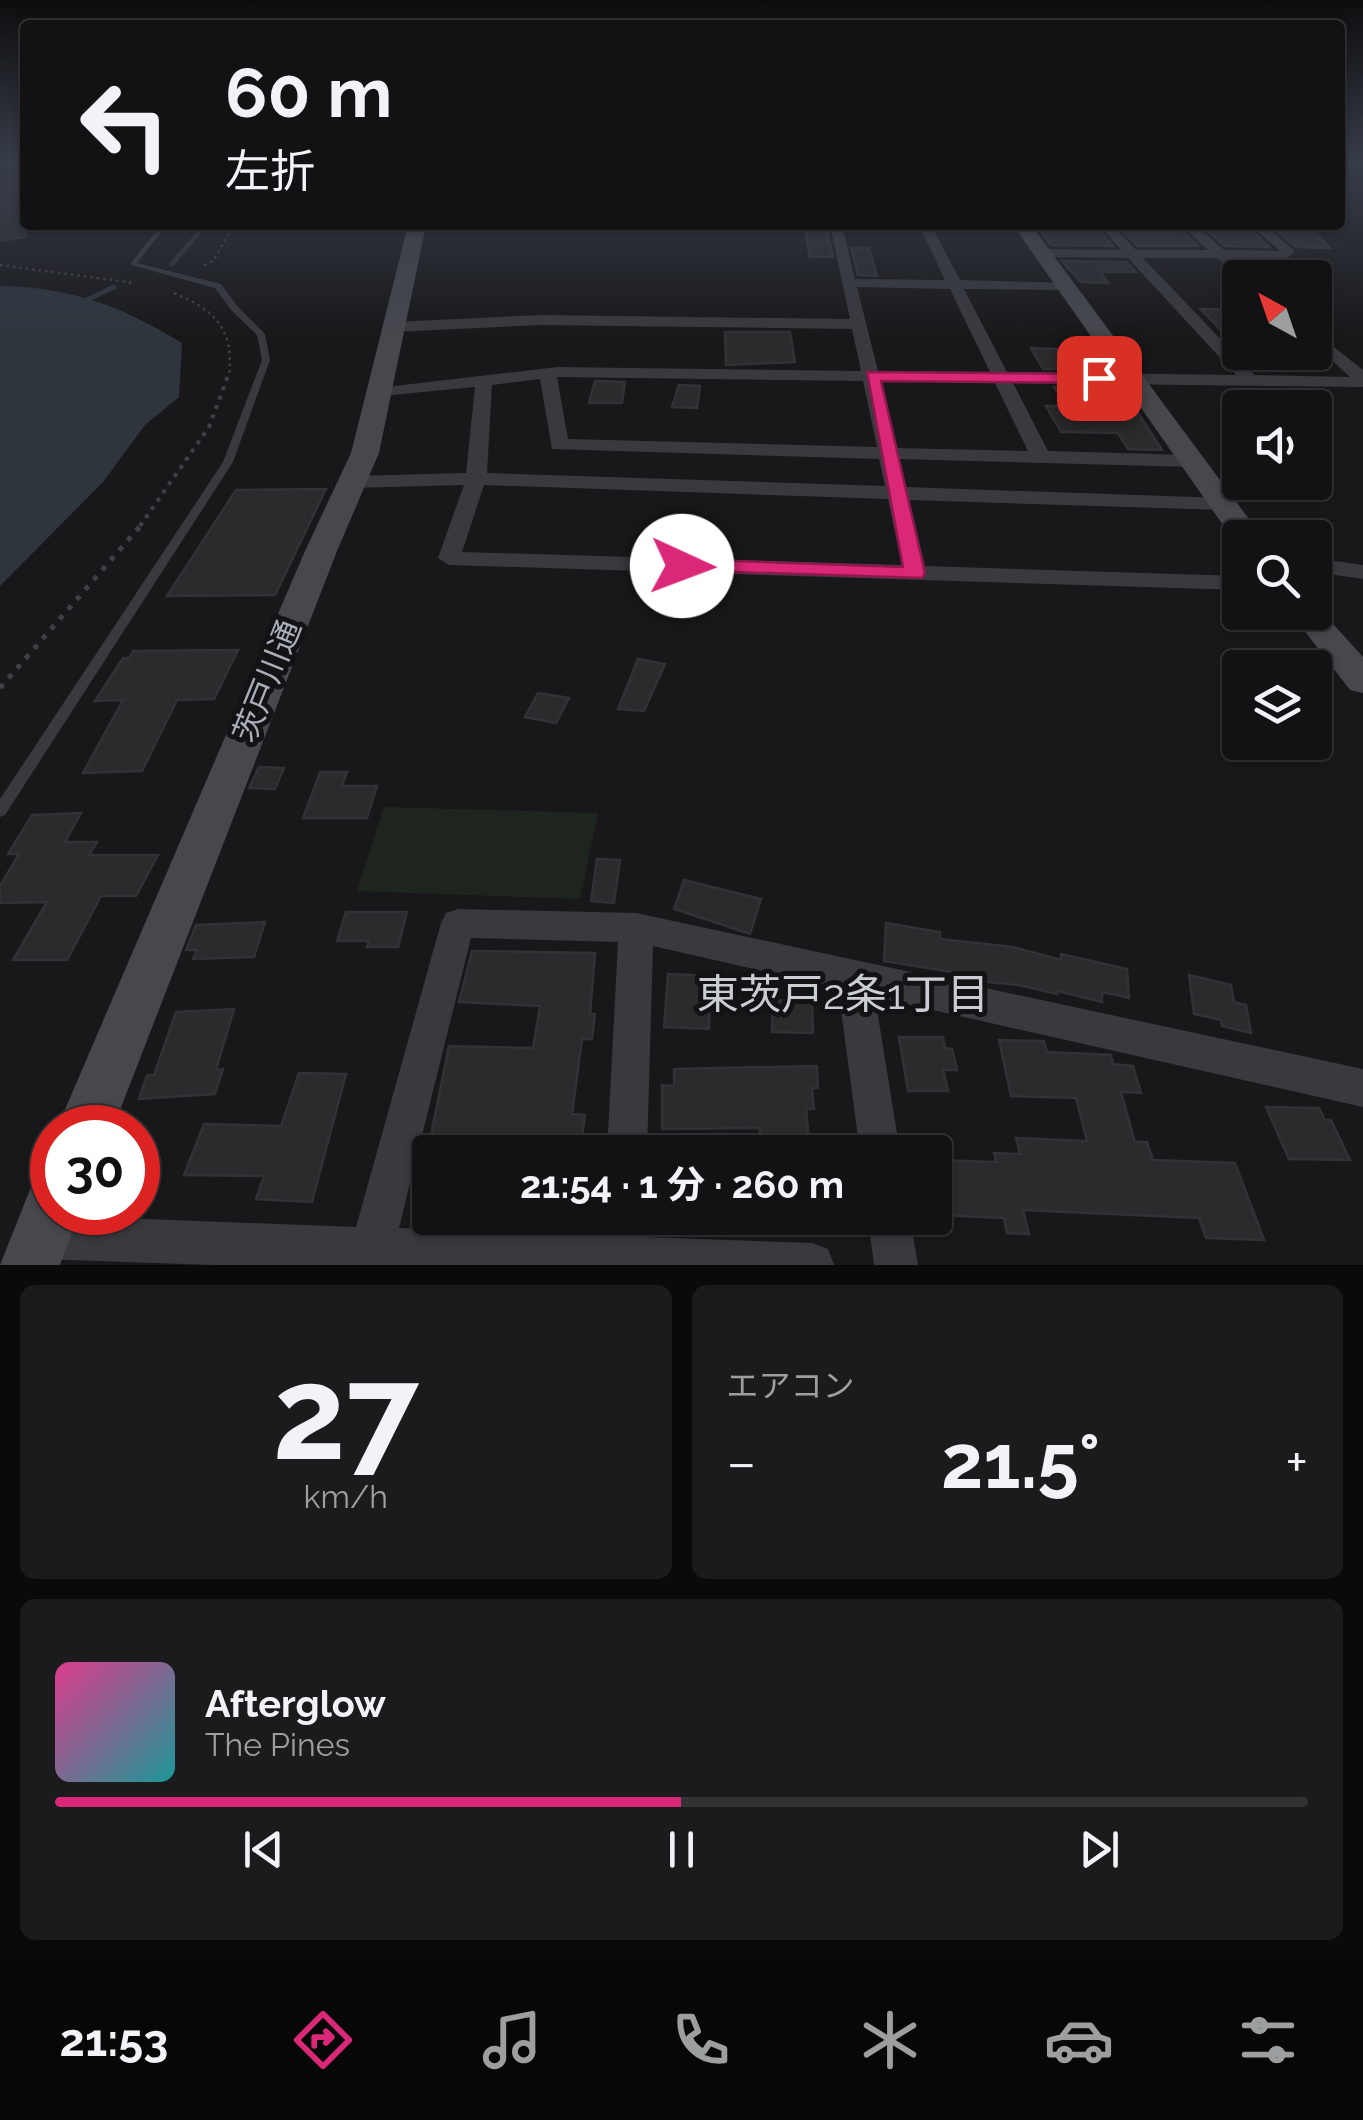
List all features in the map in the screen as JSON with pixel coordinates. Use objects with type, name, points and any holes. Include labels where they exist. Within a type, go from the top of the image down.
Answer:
[{"type":"street","name":"茨戸川通","points":[[95,1105],[365,453],[416,230]]},
{"type":"street","points":[[837,230],[891,456],[914,573]]},
{"type":"street","points":[[927,230],[1042,459]]},
{"type":"street","points":[[1026,230],[1235,520]]},
{"type":"street","points":[[1110,230],[1250,380]]},
{"type":"street","points":[[1193,230],[1227,260]]},
{"type":"street","points":[[1042,253],[1287,255],[1288,251],[1262,230]]},
{"type":"street","points":[[850,284],[1066,286]]},
{"type":"street","points":[[393,327],[540,320],[860,324]]},
{"type":"street","points":[[1332,352],[1363,380]]},
{"type":"street","points":[[377,393],[548,374],[1363,380]]},
{"type":"street","points":[[548,374],[559,444],[891,456],[1192,461]]},
{"type":"street","points":[[484,381],[476,480],[449,558],[1222,582]]},
{"type":"street","points":[[352,482],[476,480],[1223,504]]},
{"type":"street","points":[[1332,568],[1363,572]]},
{"type":"street","points":[[1321,630],[1363,682]]},
{"type":"street","points":[[372,1249],[458,923],[636,928],[1363,1088]]},
{"type":"street","points":[[628,1135],[636,928]]},
{"type":"street","points":[[854,976],[877,1135]]},
{"type":"street","points":[[892,1235],[896,1265]]},
{"type":"street","points":[[41,1237],[372,1249],[623,1238],[812,1265]]},
{"type":"lane","points":[[0,810],[228,462],[266,360],[262,334],[235,309],[218,286],[134,264],[160,230]]},
{"type":"path","points":[[0,265],[140,284]]},
{"type":"path","points":[[0,688],[172,486],[227,393],[232,350],[220,325],[202,306],[170,292]]},
{"type":"shaded area","points":[[0,286],[50,290],[95,301],[182,343],[179,397],[145,425],[103,482],[0,586]]},
{"type":"shaded area","points":[[384,807],[598,813],[580,899],[357,891]]},
{"type":"building","points":[[0,221],[20,221],[25,237],[0,241]]},
{"type":"building","points":[[805,230],[827,230],[833,257],[810,257]]},
{"type":"building","points":[[1040,230],[1099,230],[1113,246],[1051,245]]},
{"type":"building","points":[[1207,230],[1251,230],[1269,247],[1225,246]]},
{"type":"building","points":[[1276,230],[1312,230],[1330,248],[1296,247]]},
{"type":"building","points":[[1123,231],[1182,231],[1198,246],[1138,246]]},
{"type":"building","points":[[851,248],[869,248],[877,276],[858,275]]},
{"type":"building","points":[[1062,261],[1126,262],[1136,272],[1100,272],[1108,283],[1081,282]]},
{"type":"building","points":[[1201,309],[1222,310],[1222,331]]},
{"type":"building","points":[[725,332],[790,332],[795,362],[726,365]]},
{"type":"building","points":[[1031,348],[1057,349],[1070,369],[1043,369]]},
{"type":"building","points":[[595,381],[625,382],[622,403],[589,403]]},
{"type":"building","points":[[679,385],[700,386],[697,408],[672,407]]},
{"type":"building","points":[[1054,387],[1082,388],[1095,407],[1134,407],[1162,450],[1128,449],[1118,433],[1061,432],[1046,406],[1066,406]]},
{"type":"building","points":[[326,489],[275,595],[167,596],[236,490]]},
{"type":"building","points":[[238,650],[214,699],[177,700],[142,771],[83,773],[123,700],[95,701],[123,658],[129,658],[133,651]]},
{"type":"building","points":[[638,659],[665,664],[644,711],[618,709]]},
{"type":"building","points":[[538,693],[569,698],[556,723],[525,717]]},
{"type":"building","points":[[259,767],[284,768],[275,789],[249,788]]},
{"type":"building","points":[[320,772],[347,772],[342,786],[377,786],[367,818],[303,818]]},
{"type":"building","points":[[81,813],[65,842],[97,842],[89,855],[158,855],[136,896],[101,896],[67,960],[13,960],[47,902],[0,903],[0,886],[19,854],[8,854],[32,815]]},
{"type":"building","points":[[597,859],[620,860],[614,903],[591,901]]},
{"type":"building","points":[[684,880],[761,899],[750,934],[674,909]]},
{"type":"building","points":[[346,912],[407,912],[398,947],[367,947],[369,941],[337,941]]},
{"type":"building","points":[[265,922],[254,957],[193,959],[197,950],[186,950],[196,925]]},
{"type":"building","points":[[886,923],[940,932],[940,939],[1013,947],[1061,960],[1061,954],[1127,969],[1129,998],[1102,992],[1102,1002],[1057,991],[960,979],[958,973],[884,961]]},
{"type":"building","points":[[472,951],[595,953],[592,1039],[582,1039],[572,1114],[585,1115],[582,1135],[431,1135],[449,1046],[533,1048],[540,1006],[459,1002]]},
{"type":"building","points":[[668,974],[710,976],[709,1029],[664,1027]]},
{"type":"building","points":[[1189,975],[1231,985],[1234,1002],[1246,1005],[1251,1033],[1194,1014]]},
{"type":"building","points":[[773,1000],[812,1002],[813,1033],[772,1032]]},
{"type":"building","points":[[234,1009],[216,1070],[223,1069],[215,1094],[139,1099],[147,1075],[154,1075],[176,1012]]},
{"type":"building","points":[[899,1037],[943,1037],[945,1048],[952,1049],[957,1070],[943,1070],[948,1091],[908,1091]]},
{"type":"building","points":[[999,1040],[1044,1041],[1047,1052],[1111,1055],[1113,1064],[1133,1066],[1141,1093],[1121,1092],[1135,1142],[1147,1142],[1153,1160],[1235,1163],[1264,1240],[1206,1238],[1199,1218],[1023,1210],[1029,1234],[1007,1233],[1004,1218],[952,1216],[952,1161],[996,1162],[994,1153],[1020,1154],[1016,1138],[1087,1141],[1076,1098],[1011,1096]]},
{"type":"building","points":[[817,1066],[818,1088],[812,1088],[814,1109],[806,1109],[808,1135],[760,1135],[760,1128],[662,1129],[662,1085],[674,1086],[674,1069]]},
{"type":"building","points":[[299,1073],[346,1074],[312,1202],[256,1199],[264,1176],[184,1175],[204,1124],[281,1126]]},
{"type":"building","points":[[1266,1107],[1319,1108],[1325,1120],[1331,1120],[1350,1160],[1289,1159]]},
{"type":"waterway","points":[[178,257],[201,230]]},
{"type":"waterway","points":[[172,264],[180,254]]},
{"type":"waterway","points":[[80,303],[114,287]]},
{"type":"district","name":"東茨戸2条1丁目","points":[[843,994]]},
{"type":"route","points":[[682,566],[914,573],[872,376],[1099,378]]}]
